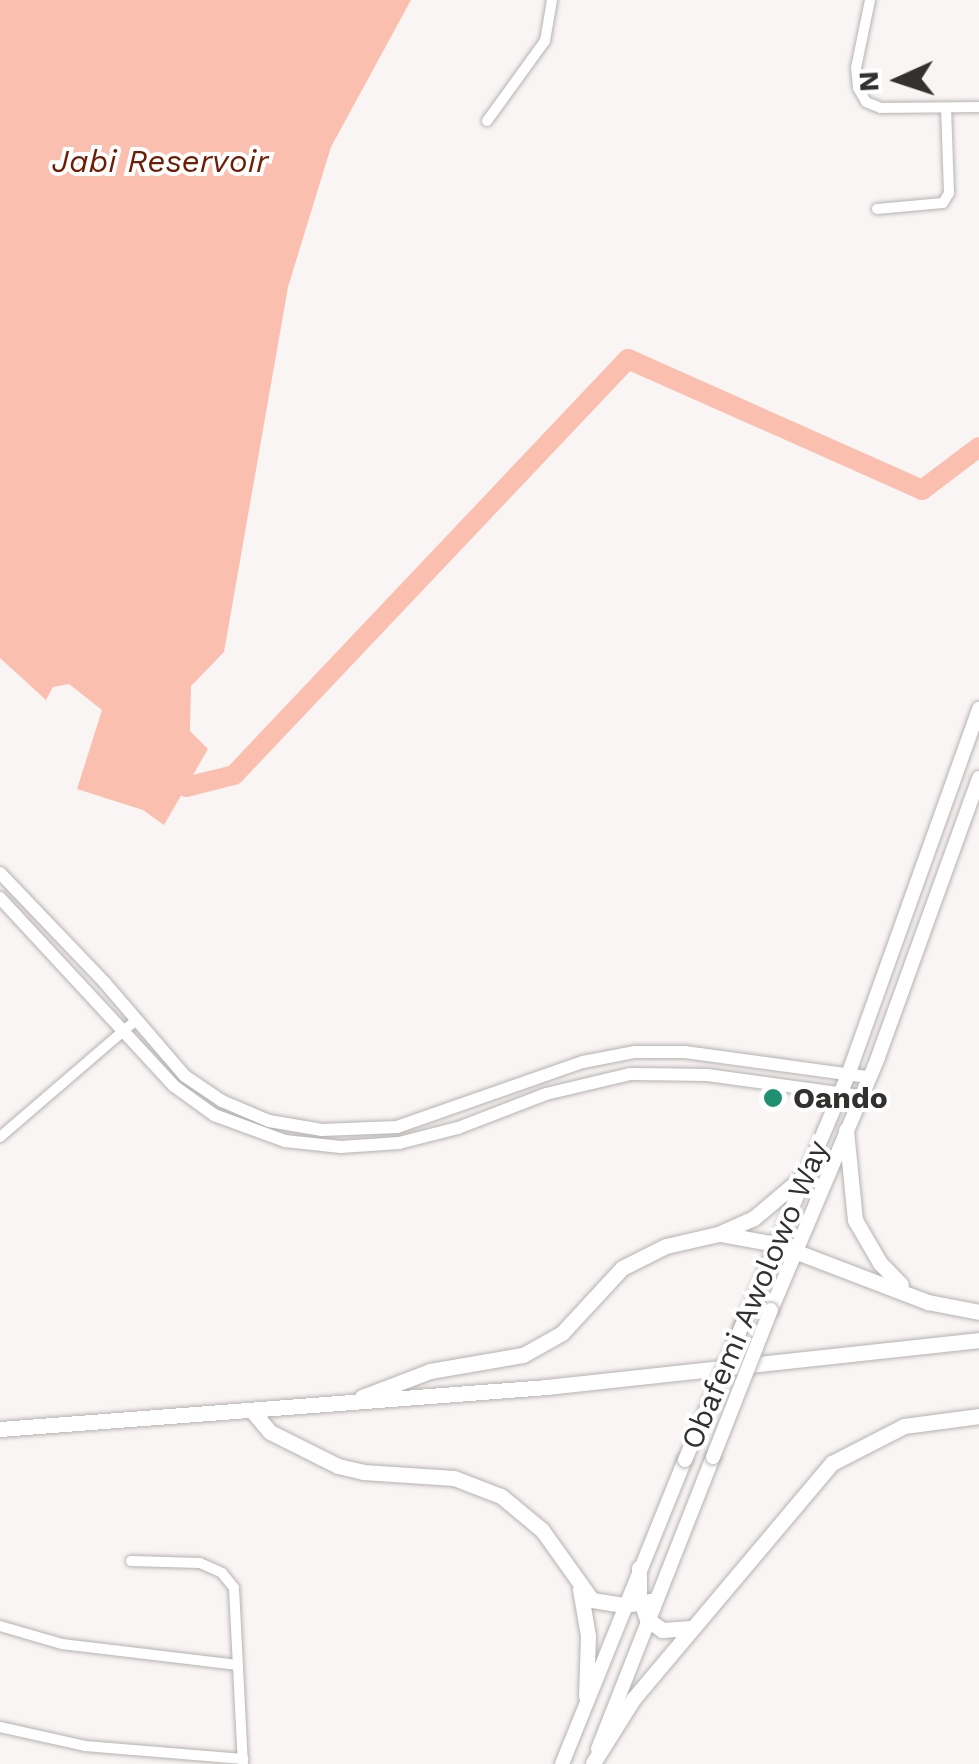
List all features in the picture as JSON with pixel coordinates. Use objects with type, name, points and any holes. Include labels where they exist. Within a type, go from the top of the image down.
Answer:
[{"type":"main road","name":"Obafemi Awolowo Way","points":[[640,1568],[848,1076],[979,709]]},
{"type":"main road","name":"Obafemi Awolowo Way","points":[[562,1764],[586,1696],[640,1603],[713,1457],[868,1077],[979,781]]},
{"type":"main road","points":[[846,1130],[855,1220],[880,1263],[911,1295]]},
{"type":"main road","points":[[354,1402],[430,1371],[523,1354],[562,1333],[622,1268],[643,1255],[718,1234],[772,1206],[806,1174]]},
{"type":"main road","points":[[718,1234],[776,1244],[911,1295],[979,1312]]},
{"type":"main road","points":[[0,1429],[254,1413],[547,1387],[979,1340]]},
{"type":"main road","points":[[254,1413],[270,1432],[338,1466],[363,1472],[454,1478],[502,1496],[542,1530],[580,1589],[592,1600],[640,1603]]},
{"type":"main road","points":[[593,1764],[622,1714],[832,1463],[866,1442],[904,1426],[979,1416]]},
{"type":"main road","points":[[640,1568],[640,1603],[646,1619],[662,1630],[691,1628]]},
{"type":"main road","points":[[580,1589],[588,1636],[586,1696]]},
{"type":"main road","points":[[593,1764],[646,1619]]},
{"type":"street","points":[[488,121],[545,41],[552,0]]},
{"type":"street","points":[[870,0],[856,68],[858,88],[866,102],[881,108],[979,107]]},
{"type":"street","points":[[877,209],[943,203],[950,192],[946,108]]},
{"type":"street","points":[[956,775],[979,781]]},
{"type":"street","points":[[0,874],[105,982],[185,1076],[222,1101],[268,1121],[322,1130],[397,1126],[582,1062],[636,1052],[685,1052],[868,1077]]},
{"type":"street","points":[[0,898],[174,1086],[205,1109],[262,1135],[312,1144],[368,1147],[428,1137],[546,1094],[630,1074],[707,1075],[860,1096]]},
{"type":"street","points":[[0,1138],[135,1021]]},
{"type":"street","points":[[0,1727],[85,1746],[243,1761],[234,1588],[222,1573],[200,1563],[131,1562]]},
{"type":"street","points":[[0,1626],[62,1644],[238,1665]]},
{"type":"street","points":[[593,1764],[610,1764]]},
{"type":"water","name":"Jabi Reservoir","points":[[0,0],[411,0],[331,147],[288,287],[224,652],[191,686],[190,731],[208,749],[164,825],[143,810],[77,789],[102,710],[69,684],[53,687],[46,700],[0,658]]},
{"type":"waterway","points":[[186,787],[234,775],[628,359],[922,490],[979,447]]},
{"type":"place","name":"Oando","points":[[773,1098]]}]
